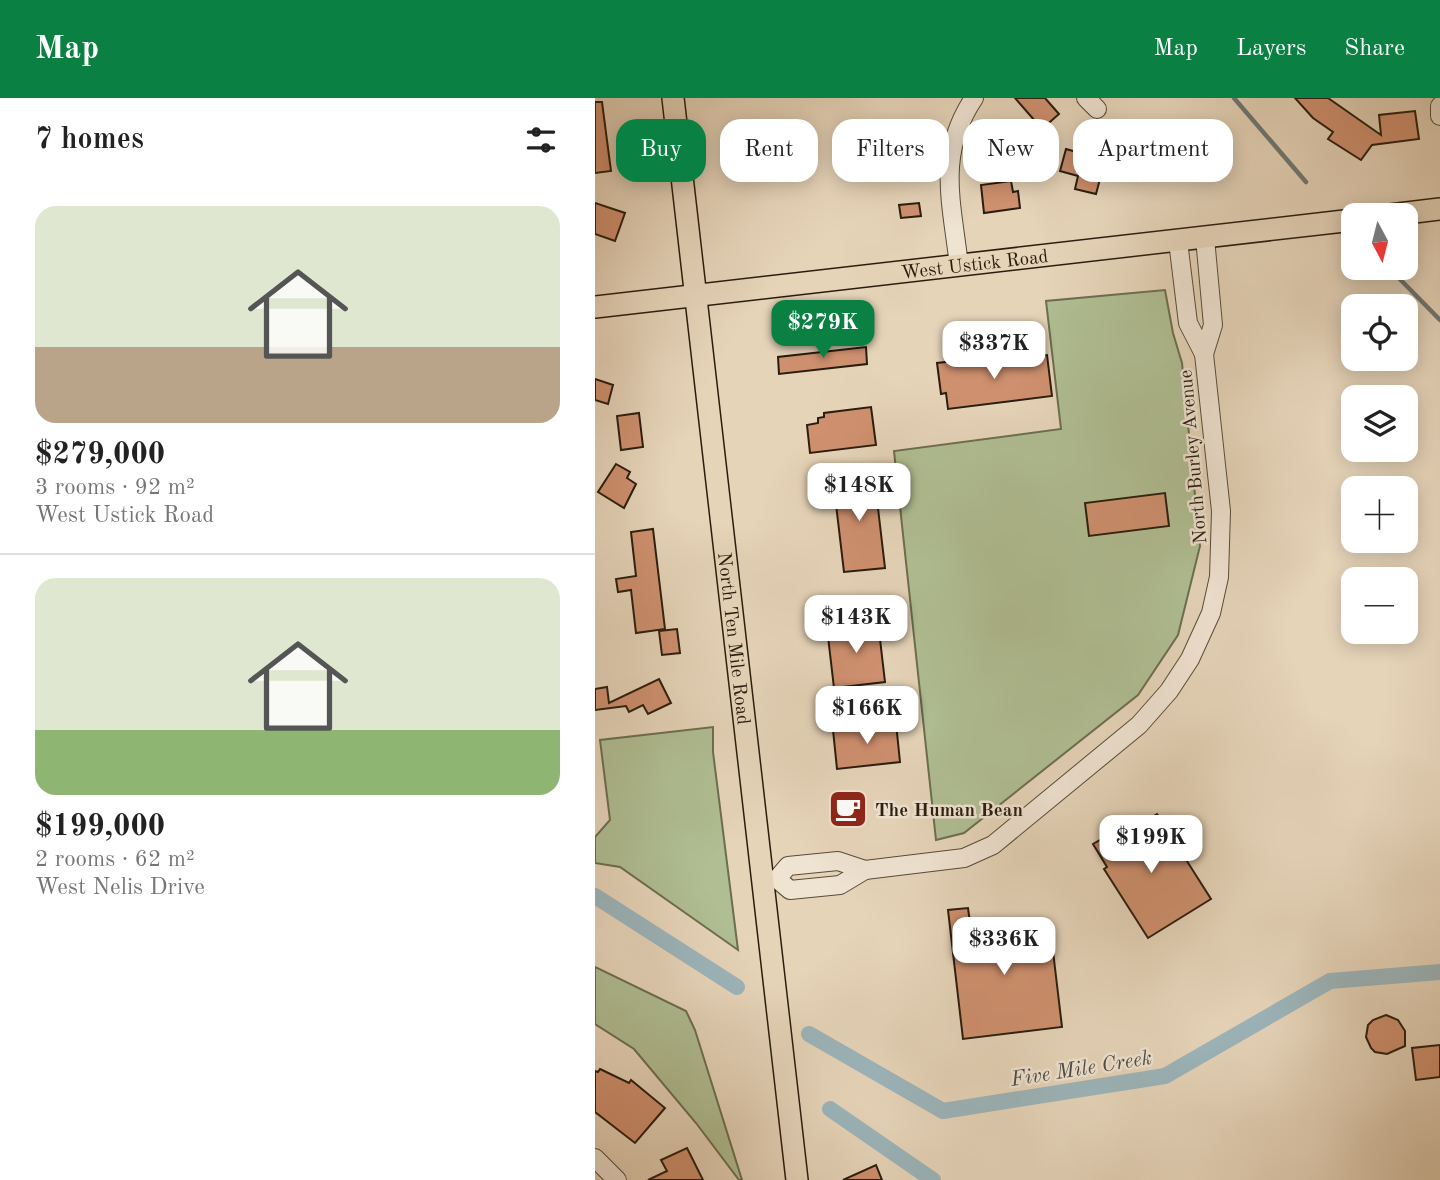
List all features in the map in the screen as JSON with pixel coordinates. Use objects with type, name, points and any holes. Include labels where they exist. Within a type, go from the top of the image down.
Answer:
[{"type":"main road","name":"North Ten Mile Road","points":[[673,98],[769,880],[797,1180]]},
{"type":"main road","points":[[1418,212],[1440,209]]},
{"type":"main road","name":"West Ustick Road","points":[[595,307],[1341,221]]},
{"type":"street","points":[[959,265],[949,172],[952,143],[961,118],[974,98]]},
{"type":"street","points":[[1440,106],[1440,116]]},
{"type":"street","name":"North Burley Avenue","points":[[1204,354],[1213,325],[1205,238]]},
{"type":"street","name":"North Burley Avenue","points":[[769,880],[790,890],[840,885],[865,870],[964,858],[993,845],[1139,725],[1169,691],[1190,659],[1211,613],[1219,577],[1221,510],[1204,354],[1188,323],[1178,241]]},
{"type":"street","points":[[595,1158],[616,1179]]},
{"type":"green space","points":[[1165,290],[1182,363],[1200,546],[1178,635],[1138,695],[964,833],[936,840],[894,451],[1061,429],[1046,301]]},
{"type":"green space","points":[[713,727],[713,752],[738,950],[620,867],[595,863],[595,837],[610,820],[600,740]]},
{"type":"green space","points":[[595,967],[686,1011],[695,1030],[742,1180],[739,1180],[634,1049],[595,1024]]},
{"type":"building","points":[[1015,98],[1045,98],[1059,114],[1053,119],[1033,119]]},
{"type":"building","points":[[1295,98],[1328,98],[1381,135],[1379,115],[1415,111],[1419,139],[1372,145],[1361,160],[1328,139],[1333,132],[1313,118]]},
{"type":"building","points":[[595,102],[602,102],[611,171],[595,173]]},
{"type":"building","points":[[1066,149],[1073,151],[1073,175],[1060,171]]},
{"type":"building","points":[[1011,182],[1013,192],[1018,191],[1020,208],[984,213],[981,185]]},
{"type":"building","points":[[1077,182],[1099,182],[1096,194],[1075,189]]},
{"type":"building","points":[[595,203],[625,213],[615,241],[595,234]]},
{"type":"building","points":[[919,203],[921,216],[901,218],[899,205]]},
{"type":"building","points":[[866,347],[867,364],[779,374],[778,357]]},
{"type":"building","points":[[1047,355],[1052,396],[948,409],[946,393],[941,394],[937,363],[964,360],[965,365]]},
{"type":"building","points":[[595,379],[613,385],[608,404],[595,400]]},
{"type":"building","points":[[871,407],[876,445],[810,453],[807,425],[818,423],[818,418],[824,417],[824,413]]},
{"type":"building","points":[[639,413],[643,447],[621,450],[617,416]]},
{"type":"building","points":[[616,464],[630,472],[627,478],[636,484],[624,508],[598,492]]},
{"type":"building","points":[[874,474],[885,568],[844,572],[833,479]]},
{"type":"building","points":[[1165,493],[1169,526],[1089,536],[1085,503]]},
{"type":"building","points":[[653,529],[665,629],[636,633],[631,590],[618,592],[616,579],[636,576],[631,532]]},
{"type":"building","points":[[878,622],[885,682],[834,688],[827,628]]},
{"type":"building","points":[[677,629],[680,653],[662,655],[659,631]]},
{"type":"building","points":[[659,679],[671,703],[648,714],[643,705],[629,712],[626,706],[595,710],[595,689],[607,687],[609,703]]},
{"type":"building","points":[[896,723],[900,762],[837,769],[833,730]]},
{"type":"building","name":"The Human Bean","points":[[853,794],[856,821],[843,823],[839,796]]},
{"type":"building","points":[[1157,814],[1211,899],[1148,938],[1104,869],[1107,867],[1093,844],[1127,824],[1131,830]]},
{"type":"building","points":[[968,908],[971,930],[1044,921],[1050,926],[1062,1027],[963,1039],[948,910]]},
{"type":"building","points":[[1386,1015],[1398,1020],[1405,1031],[1405,1046],[1387,1054],[1375,1052],[1366,1037],[1368,1025]]},
{"type":"building","points":[[1440,1045],[1440,1077],[1416,1080],[1412,1048]]},
{"type":"building","points":[[600,1069],[629,1083],[631,1080],[665,1108],[635,1143],[595,1112],[595,1071]]},
{"type":"building","points":[[687,1148],[703,1180],[648,1180],[667,1171],[661,1160]]},
{"type":"building","points":[[876,1165],[882,1180],[843,1180]]},
{"type":"waterway","points":[[1234,98],[1306,182]]},
{"type":"waterway","points":[[1401,280],[1440,320]]},
{"type":"waterway","points":[[595,896],[737,987]]},
{"type":"waterway","name":"Five Mile Creek","points":[[809,1034],[943,1111],[1165,1076],[1330,981],[1440,972]]},
{"type":"waterway","points":[[830,1109],[933,1180]]},
{"type":"place","name":"The Human Bean","points":[[848,809]]}]
